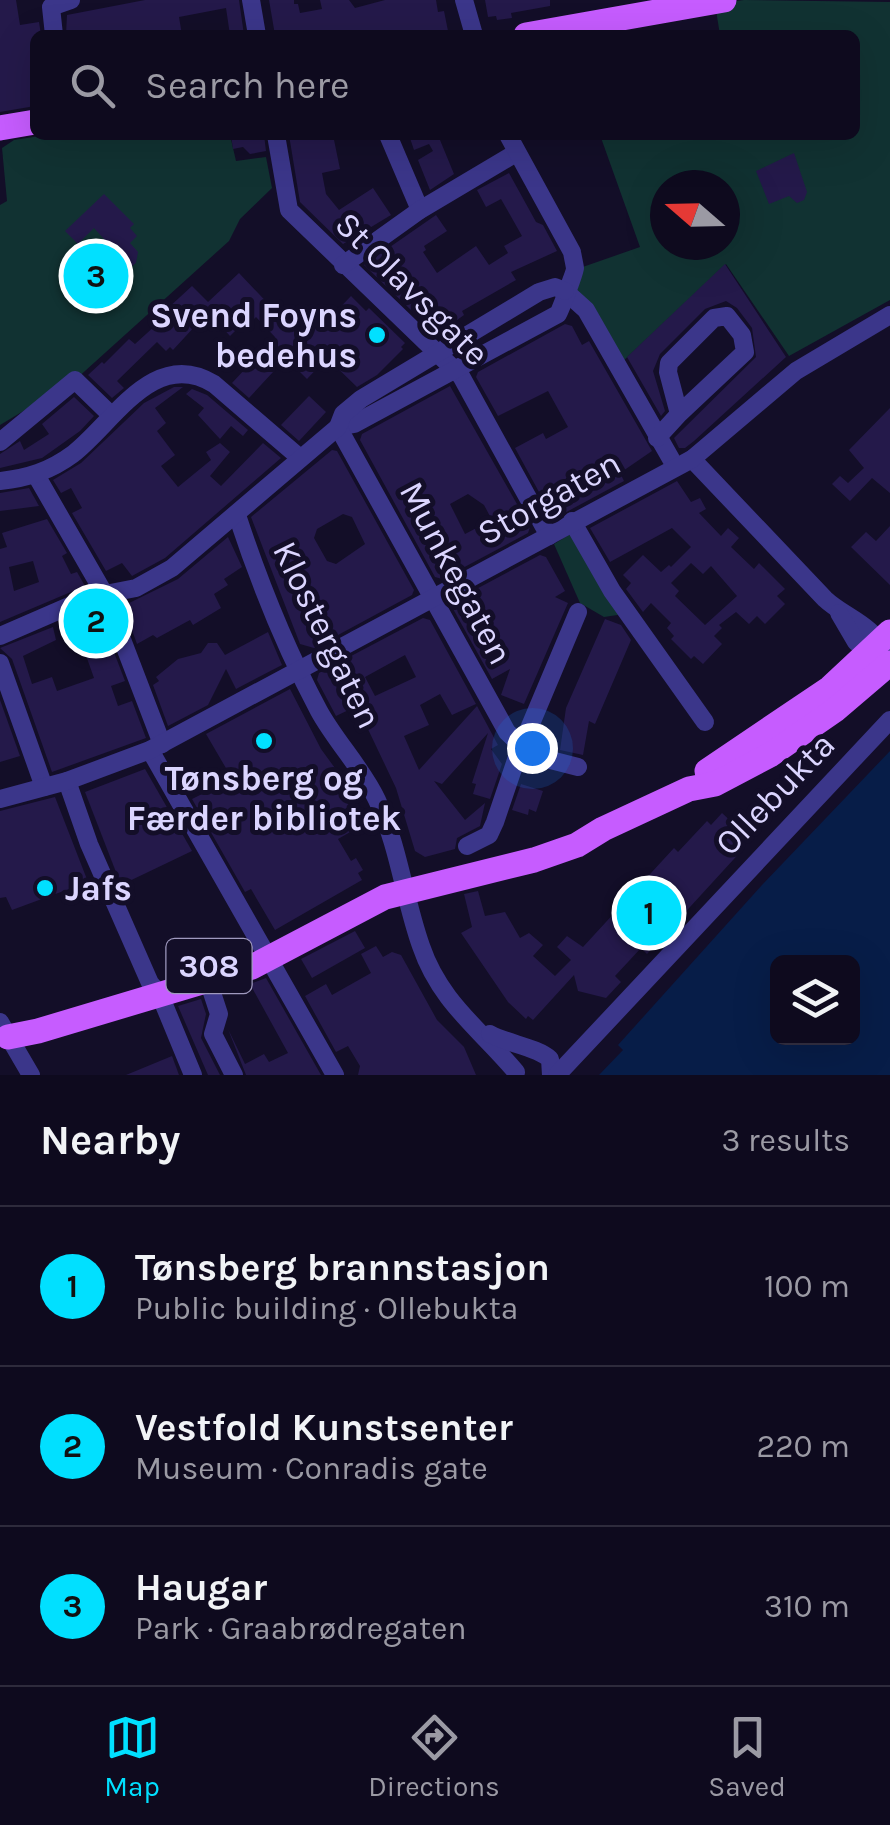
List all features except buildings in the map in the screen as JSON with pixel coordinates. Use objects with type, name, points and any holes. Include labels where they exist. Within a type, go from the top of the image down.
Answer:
[{"type":"main road","points":[[554,30],[724,0]]},
{"type":"main road","points":[[0,128],[30,123]]},
{"type":"main road","name":"308","points":[[3,1033],[267,952],[405,884],[546,856],[577,845],[689,789],[714,784],[785,745],[834,710],[883,650]]},
{"type":"street","points":[[251,0],[256,30]]},
{"type":"street","points":[[464,0],[473,30]]},
{"type":"street","points":[[53,30],[50,16],[63,2]]},
{"type":"street","name":"St Olavsgate","points":[[277,140],[290,210],[454,370],[474,398],[548,536]]},
{"type":"street","points":[[390,140],[420,210]]},
{"type":"street","points":[[338,426],[354,424],[558,314],[565,304],[564,291],[576,268],[572,252],[510,140]]},
{"type":"street","points":[[343,265],[420,210],[516,154]]},
{"type":"street","points":[[0,636],[90,597],[136,588],[172,568],[338,426],[343,414],[361,399],[539,292],[555,288],[564,291],[586,310],[671,460]]},
{"type":"street","name":"Storgaten","points":[[0,799],[67,781],[156,747],[692,459],[796,371],[890,315]]},
{"type":"street","points":[[657,438],[745,352],[742,335],[727,316],[714,318],[669,363],[679,414]]},
{"type":"street","points":[[0,482],[36,475],[71,455],[111,415],[166,376],[184,372],[214,384],[299,457]]},
{"type":"street","points":[[0,442],[75,380],[111,415]]},
{"type":"street","name":"Munkegaten","points":[[338,426],[490,706],[521,748]]},
{"type":"street","points":[[692,459],[839,613],[868,628],[883,650]]},
{"type":"street","points":[[36,475],[105,595],[156,747],[335,1075]]},
{"type":"street","name":"Klostergaten","points":[[237,515],[258,579],[300,670],[326,722],[376,798],[405,884]]},
{"type":"street","points":[[572,522],[612,591],[706,722]]},
{"type":"street","name":"Munkegaten","points":[[467,846],[489,834],[578,612]]},
{"type":"street","points":[[0,662],[44,787]]},
{"type":"street","name":"Ollebukta","points":[[536,1051],[550,1059],[554,1075],[587,1046],[890,720]]},
{"type":"street","points":[[521,748],[552,762],[578,767]]},
{"type":"street","points":[[67,781],[89,844],[193,1075]]},
{"type":"street","points":[[405,884],[421,946],[460,1016],[517,1073]]},
{"type":"street","points":[[205,974],[218,1014],[213,1034],[234,1075]]},
{"type":"street","points":[[460,1016],[505,1042],[536,1051]]},
{"type":"street","points":[[3,1033],[31,1075]]},
{"type":"street","points":[[517,1073],[519,1058],[536,1051],[587,1046]]},
{"type":"green space","points":[[744,0],[890,2],[890,300],[789,356],[726,264],[621,363],[573,296],[577,269],[640,247],[602,140],[860,140],[860,30],[719,30],[715,4]]},
{"type":"green space","points":[[14,140],[231,140],[236,161],[266,157],[272,188],[240,219],[229,241],[75,380],[0,425],[0,205],[7,201],[2,148]]},
{"type":"green space","points":[[574,532],[624,614],[604,617],[580,603],[554,544]]},
{"type":"water","points":[[890,751],[890,1075],[599,1075],[623,1050],[618,1045]]},
{"type":"place","name":"Haugar","points":[[96,276]]},
{"type":"place","name":"Svend Foyns bedehus","points":[[377,335]]},
{"type":"place","name":"Vestfold Kunstsenter","points":[[96,621]]},
{"type":"place","name":"Tønsberg og Færder bibliotek","points":[[264,741]]},
{"type":"place","name":"Jafs","points":[[45,888]]},
{"type":"place","name":"Tønsberg brannstasjon","points":[[649,913]]}]
